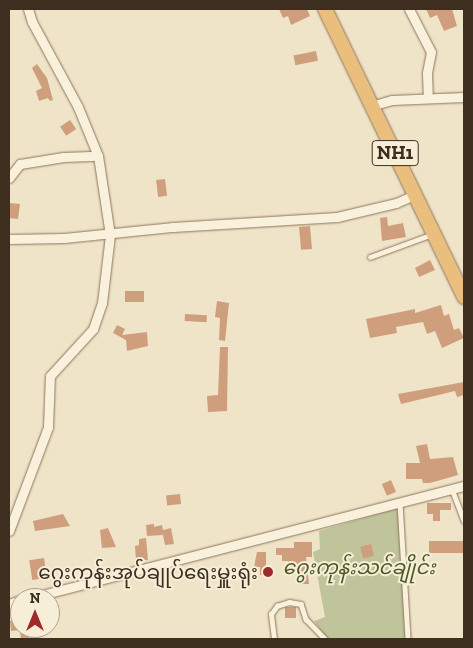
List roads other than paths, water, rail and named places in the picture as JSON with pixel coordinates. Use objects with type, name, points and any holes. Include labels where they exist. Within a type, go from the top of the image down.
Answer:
[{"type":"highway","name":"NH1","points":[[325,9],[371,106],[416,194],[464,297]]},
{"type":"street","points":[[9,531],[48,427],[50,376],[93,329],[102,303],[110,235],[98,156],[78,107],[32,22],[28,9]]},
{"type":"street","points":[[409,9],[431,52],[427,73],[428,97]]},
{"type":"street","points":[[371,106],[428,97],[464,97]]},
{"type":"street","points":[[9,178],[20,164],[63,157],[98,156]]},
{"type":"street","points":[[9,239],[110,235],[173,227],[337,217],[396,203],[416,194]]},
{"type":"street","points":[[60,590],[464,486]]},
{"type":"lane","points":[[370,257],[434,234]]},
{"type":"lane","points":[[452,489],[464,521]]},
{"type":"lane","points":[[400,504],[408,639]]},
{"type":"lane","points":[[274,639],[271,614],[277,606],[289,602],[301,604],[306,620],[325,639]]},
{"type":"place","name":"ဂွေးကုန်းအုပ်ချုပ်ရေးမှူးရုံး","points":[[268,572]]},
{"type":"park label","name":"ဂွေးကုန်းသင်ချိုင်း","points":[[359,567]]}]
